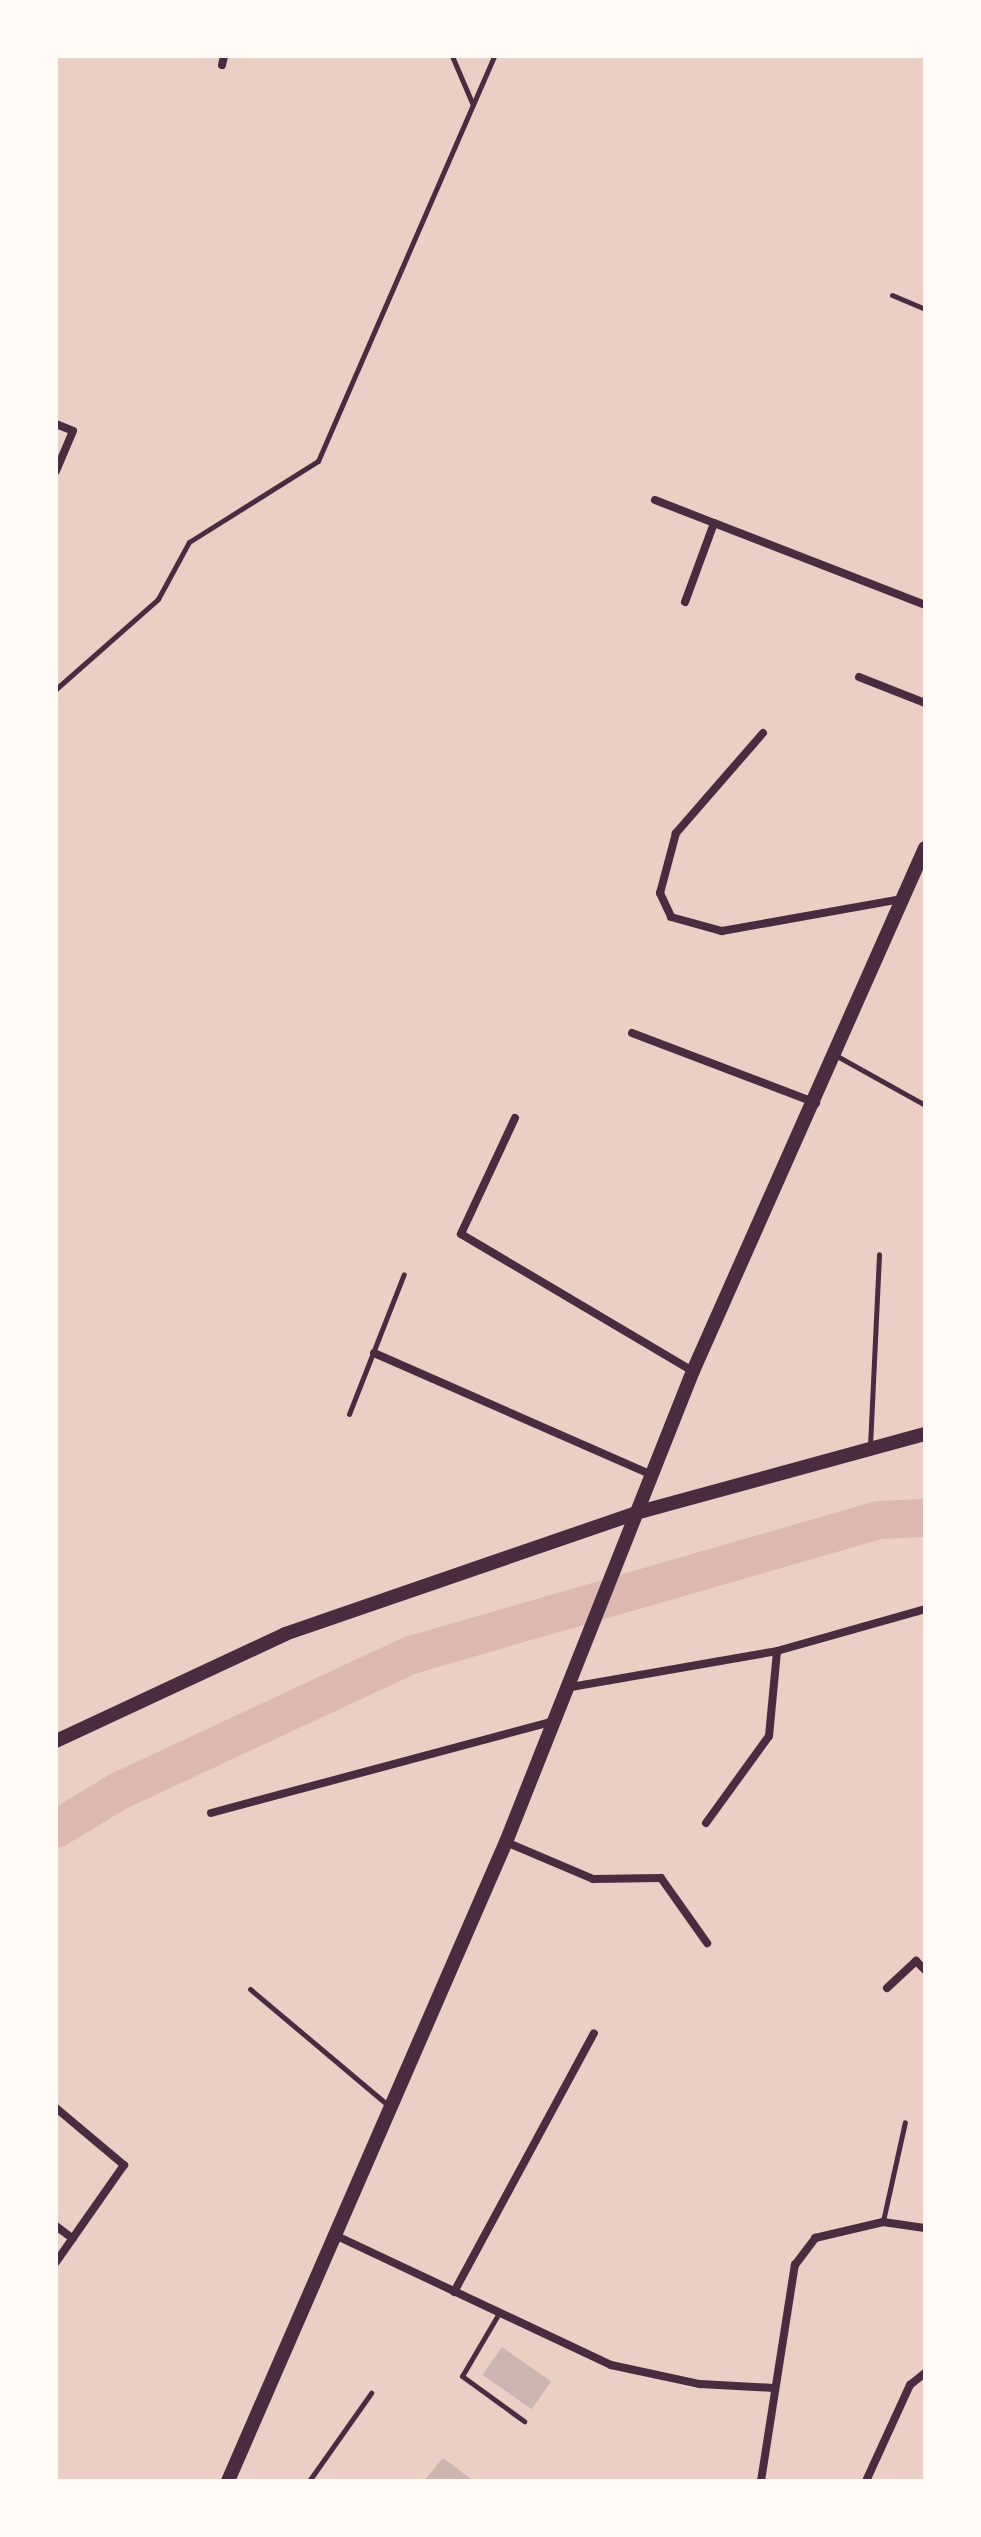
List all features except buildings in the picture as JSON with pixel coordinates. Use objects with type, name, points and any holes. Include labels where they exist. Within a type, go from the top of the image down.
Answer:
[{"type":"main road","points":[[228,2481],[339,2237],[584,1656],[643,1511],[652,1475],[693,1371],[837,1056],[925,848]]},
{"type":"main road","points":[[56,1741],[285,1634],[643,1511],[925,1434]]},
{"type":"street","points":[[56,424],[73,431],[56,471]]},
{"type":"street","points":[[655,500],[925,605]]},
{"type":"street","points":[[685,602],[714,523]]},
{"type":"street","points":[[859,677],[925,703]]},
{"type":"street","points":[[763,733],[676,833],[660,893],[671,917],[722,931],[902,899]]},
{"type":"street","points":[[632,1033],[816,1103]]},
{"type":"street","points":[[515,1118],[461,1234],[693,1371]]},
{"type":"street","points":[[374,1353],[652,1475]]},
{"type":"street","points":[[571,1687],[777,1651],[925,1609]]},
{"type":"street","points":[[706,1823],[769,1736],[777,1651]]},
{"type":"street","points":[[211,1813],[556,1721]]},
{"type":"street","points":[[506,1842],[593,1879],[661,1878],[707,1943]]},
{"type":"street","points":[[887,1988],[916,1961],[925,1970]]},
{"type":"street","points":[[454,2292],[594,2033]]},
{"type":"street","points":[[56,2108],[124,2165],[56,2262]]},
{"type":"street","points":[[761,2481],[795,2265],[815,2238],[883,2222],[925,2228]]},
{"type":"street","points":[[56,2226],[73,2239]]},
{"type":"street","points":[[339,2237],[611,2365],[700,2384],[774,2388]]},
{"type":"street","points":[[866,2481],[910,2385],[925,2373]]},
{"type":"lane","points":[[452,56],[473,106]]},
{"type":"lane","points":[[56,689],[158,599],[189,542],[318,461],[494,56]]},
{"type":"lane","points":[[892,295],[925,309]]},
{"type":"lane","points":[[837,1056],[925,1105]]},
{"type":"lane","points":[[870,1447],[879,1254]]},
{"type":"lane","points":[[349,1414],[404,1274]]},
{"type":"lane","points":[[250,1989],[392,2109]]},
{"type":"lane","points":[[883,2222],[905,2122]]},
{"type":"lane","points":[[499,2313],[462,2376],[524,2421]]},
{"type":"lane","points":[[309,2481],[371,2393]]},
{"type":"shaded area","points":[[56,56],[925,56],[925,2481],[56,2481]]},
{"type":"waterway","points":[[56,1829],[119,1791],[411,1655],[879,1520],[925,1518]]}]
